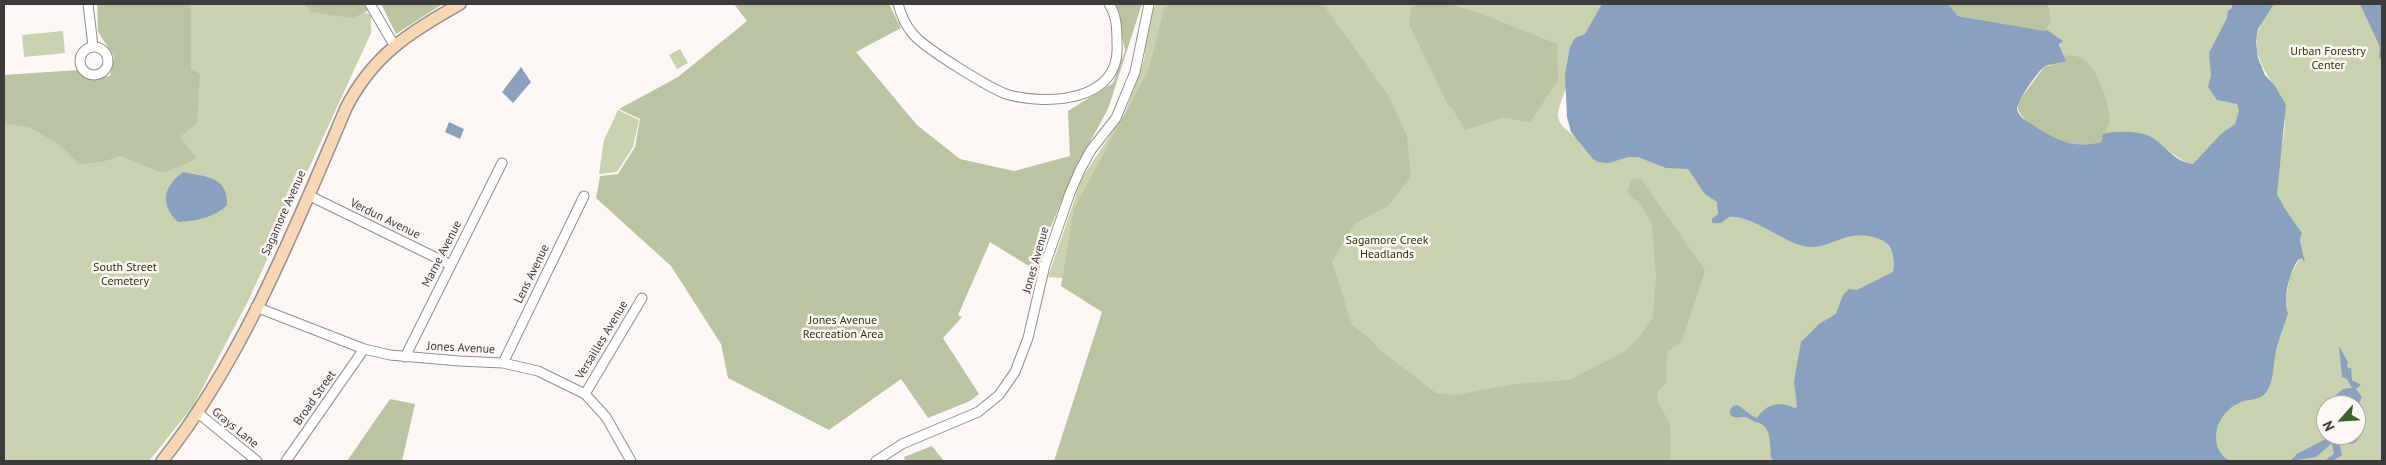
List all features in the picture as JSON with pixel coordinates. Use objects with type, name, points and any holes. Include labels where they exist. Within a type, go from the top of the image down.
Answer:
[{"type":"main road","name":"Sagamore Avenue","points":[[162,461],[198,413],[256,307],[352,96],[369,72],[394,45],[413,31],[460,4]]},
{"type":"street","points":[[88,4],[93,46]]},
{"type":"street","points":[[370,4],[394,45]]},
{"type":"street","points":[[898,4],[904,23],[914,36],[977,78],[1008,94],[1052,101],[1080,96],[1100,86],[1113,70],[1118,51],[1116,26],[1109,4]]},
{"type":"street","name":"Jones Avenue","points":[[876,461],[902,444],[978,412],[999,395],[1015,372],[1028,338],[1045,266],[1070,193],[1091,150],[1116,118],[1135,72],[1149,4]]},
{"type":"street","name":"Marne Avenue","points":[[405,356],[502,163]]},
{"type":"street","name":"Verdun Avenue","points":[[308,195],[451,265]]},
{"type":"street","name":"Lens Avenue","points":[[503,362],[584,196]]},
{"type":"street","name":"Versailles Avenue","points":[[584,394],[642,298]]},
{"type":"street","name":"Jones Avenue","points":[[256,307],[364,349],[390,355],[459,362],[503,362],[538,371],[584,394],[606,417],[631,461]]},
{"type":"street","name":"Broad Street","points":[[286,461],[364,349]]},
{"type":"street","name":"Grays Lane","points":[[198,413],[257,461]]},
{"type":"green space","points":[[97,4],[191,4],[191,69],[200,74],[197,123],[180,137],[196,157],[192,161],[163,173],[120,156],[102,162],[79,164],[60,145],[31,128],[4,123],[4,75],[78,70],[89,79],[110,76],[114,56],[98,32]]},
{"type":"green space","name":"South Street Cemetery","points":[[186,4],[282,4],[356,10],[371,15],[371,33],[248,301],[193,406],[149,461],[4,461],[4,112],[71,144]]},
{"type":"green space","points":[[305,4],[368,4],[370,10],[352,18],[311,12]]},
{"type":"green space","points":[[381,4],[440,4],[441,5],[396,34]]},
{"type":"green space","name":"Jones Avenue Recreation Area","points":[[734,4],[889,4],[901,28],[856,52],[917,125],[960,159],[1014,171],[1070,156],[1068,111],[1113,83],[1125,51],[1116,6],[1117,4],[1142,4],[1108,109],[1074,171],[1050,229],[1044,250],[1032,268],[990,242],[958,315],[962,317],[943,338],[979,394],[970,401],[928,418],[901,379],[829,430],[728,378],[721,344],[671,266],[596,198],[600,176],[618,174],[635,147],[640,119],[619,109],[678,77],[747,21]]},
{"type":"green space","name":"Sagamore Creek Headlands","points":[[1156,4],[1608,4],[1571,78],[1559,108],[1559,120],[1567,131],[1575,137],[1628,157],[1640,157],[1668,168],[1681,165],[1884,240],[1893,255],[1896,272],[1806,403],[1771,428],[1783,461],[1227,461],[1177,287],[1048,277],[1082,178],[1125,113],[1144,60],[1149,14]]},
{"type":"green space","points":[[1165,4],[1323,4],[1388,95],[1407,136],[1411,177],[1388,206],[1354,224],[1332,262],[1352,325],[1369,338],[1381,351],[1436,393],[1456,395],[1515,384],[1569,380],[1624,352],[1639,337],[1653,318],[1656,277],[1652,225],[1641,205],[1627,192],[1632,178],[1641,179],[1705,270],[1682,341],[1668,351],[1666,383],[1658,391],[1657,400],[1670,424],[1671,461],[1054,461],[1102,312],[1061,286],[1074,209],[1149,69]]},
{"type":"green space","points":[[1412,4],[1448,4],[1477,12],[1557,44],[1558,80],[1530,122],[1502,118],[1465,130],[1452,108],[1449,107],[1409,24]]},
{"type":"green space","points":[[1932,4],[2238,4],[2228,96],[2252,117],[2198,165],[2186,163],[2166,149],[2108,147],[2049,69],[2061,43]]},
{"type":"green space","points":[[1948,4],[2048,4],[2051,21],[2044,31],[1958,16]]},
{"type":"green space","name":"Urban Forestry Center","points":[[2274,4],[2363,4],[2382,47],[2382,461],[2231,461],[2222,454],[2215,440],[2213,423],[2273,363],[2290,276],[2303,253],[2300,240],[2302,233],[2287,215],[2277,194],[2277,176],[2285,122],[2282,105],[2276,90],[2257,52],[2257,39],[2262,23]]},
{"type":"green space","points":[[63,31],[65,53],[24,57],[22,35]]},
{"type":"green space","points":[[680,49],[688,63],[677,69],[669,55]]},
{"type":"green space","points":[[2062,55],[2083,58],[2090,65],[2099,81],[2109,109],[2110,118],[2101,142],[2089,146],[2080,146],[2057,140],[2035,128],[2026,121],[2020,112],[2017,104],[2044,67],[2066,61]]},
{"type":"green space","points":[[618,110],[639,120],[633,147],[617,172],[599,174],[604,140]]},
{"type":"green space","points":[[390,399],[415,404],[402,461],[347,461]]},
{"type":"green space","points":[[932,446],[944,461],[905,461],[904,457]]},
{"type":"water","points":[[1602,4],[1932,4],[1949,5],[1958,16],[2047,30],[2063,41],[2059,45],[2066,61],[2044,67],[2033,80],[2017,109],[2023,118],[2048,135],[2073,144],[2082,145],[2101,142],[2103,134],[2114,132],[2131,132],[2147,135],[2159,142],[2180,160],[2193,164],[2221,134],[2235,124],[2239,111],[2237,104],[2217,100],[2208,87],[2211,76],[2209,53],[2227,18],[2228,11],[2232,8],[2232,4],[2274,4],[2258,29],[2256,42],[2258,58],[2265,75],[2275,86],[2286,105],[2277,194],[2302,233],[2300,240],[2305,263],[2302,258],[2299,259],[2290,277],[2286,293],[2288,313],[2277,346],[2270,386],[2261,397],[2239,403],[2231,408],[2219,423],[2216,440],[2218,448],[2231,461],[1774,461],[1771,458],[1770,441],[1765,427],[1746,417],[1732,416],[1730,415],[1730,410],[1733,406],[1738,405],[1757,418],[1761,413],[1774,405],[1797,407],[1794,381],[1801,342],[1819,324],[1836,314],[1843,295],[1849,289],[1857,290],[1893,272],[1892,252],[1889,246],[1880,239],[1863,235],[1812,247],[1795,243],[1737,217],[1729,217],[1721,223],[1712,223],[1712,219],[1718,214],[1717,202],[1705,194],[1688,169],[1666,168],[1638,157],[1628,157],[1609,163],[1598,162],[1593,159],[1571,132],[1567,117],[1565,74],[1570,47],[1575,38],[1585,34]]},
{"type":"water","points":[[2360,4],[2382,4],[2382,63],[2379,56],[2380,47]]},
{"type":"water","points":[[521,67],[531,82],[513,103],[502,92]]},
{"type":"water","points":[[449,122],[464,129],[460,139],[445,132]]},
{"type":"water","points":[[183,172],[207,177],[220,183],[224,188],[227,205],[216,213],[204,218],[178,222],[168,209],[166,195],[172,183]]},
{"type":"water","points":[[2339,346],[2348,362],[2347,366],[2349,369],[2351,367],[2352,380],[2361,385],[2356,389],[2360,395],[2336,395],[2343,389],[2352,388],[2347,379],[2342,377]]},
{"type":"water","points":[[2316,444],[2330,445],[2316,457],[2290,461],[2297,454]]},
{"type":"water","points":[[2332,445],[2340,445],[2342,455],[2333,461],[2324,461],[2334,454]]}]
